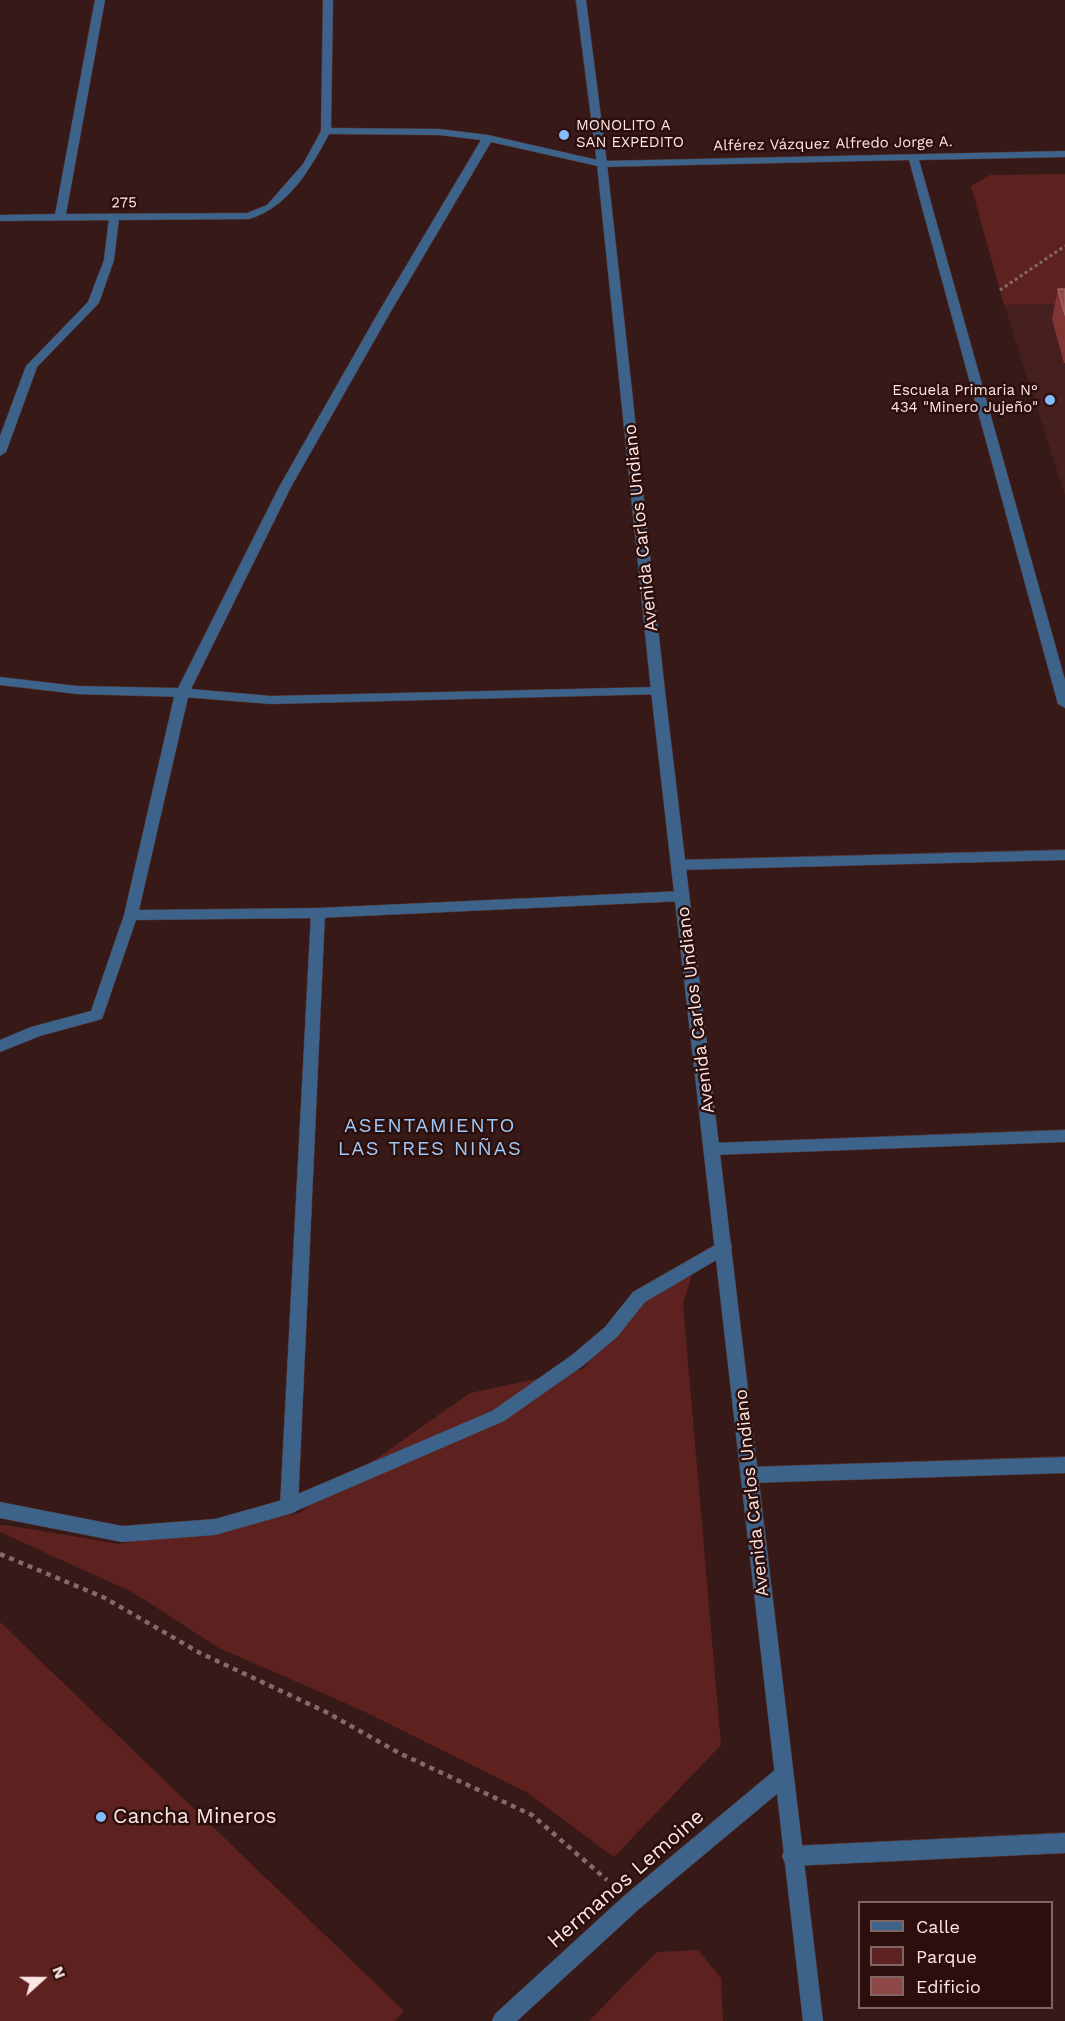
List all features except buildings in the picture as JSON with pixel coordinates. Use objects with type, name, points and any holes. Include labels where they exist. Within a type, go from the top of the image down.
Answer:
[{"type":"street","points":[[60,218],[100,0]]},
{"type":"street","points":[[326,131],[328,0]]},
{"type":"street","name":"Avenida Carlos Undiano","points":[[581,0],[602,164],[658,692],[813,2021]]},
{"type":"street","name":"275","points":[[0,218],[249,216],[271,207],[308,165],[326,131]]},
{"type":"street","name":"Alférez Vázquez Alfredo Jorge A.","points":[[326,131],[440,132],[488,138],[602,164],[1065,154]]},
{"type":"street","points":[[0,1046],[36,1031],[97,1015],[130,915],[182,693],[285,487],[384,313],[488,138]]},
{"type":"street","points":[[913,157],[1065,704]]},
{"type":"street","points":[[0,452],[32,366],[93,303],[109,260],[114,218]]},
{"type":"street","points":[[0,681],[77,690],[182,693],[271,700],[658,692]]},
{"type":"street","points":[[679,865],[1065,855]]},
{"type":"street","points":[[130,915],[318,913],[683,896]]},
{"type":"street","points":[[289,1506],[318,913]]},
{"type":"street","points":[[713,1149],[1065,1136]]},
{"type":"street","points":[[0,1510],[122,1534],[215,1527],[289,1506],[498,1416],[578,1360],[610,1332],[639,1297],[724,1247]]},
{"type":"street","points":[[750,1475],[1065,1465]]},
{"type":"street","name":"Hermanos Lemoine","points":[[502,2021],[632,1902],[783,1776]]},
{"type":"street","points":[[792,1856],[1065,1843]]},
{"type":"path","points":[[1000,290],[1065,246]]},
{"type":"path","points":[[0,1554],[105,1598],[200,1653],[326,1712],[399,1753],[532,1815],[632,1902]]},
{"type":"shaded area","name":"Escuela Primaria N° 434 \"Minero Jujeño\"","points":[[1065,304],[1065,495],[1004,305]]},
{"type":"green space","points":[[1065,174],[1065,304],[1004,305],[971,186],[990,175]]},
{"type":"green space","points":[[693,1271],[683,1304],[721,1745],[614,1857],[526,1792],[359,1709],[219,1648],[134,1593],[0,1532],[0,1525],[12,1526],[119,1544],[299,1513],[470,1393],[583,1369],[645,1302]]},
{"type":"green space","name":"Cancha Mineros","points":[[0,1622],[404,2011],[395,2021],[0,2021]]},
{"type":"green space","points":[[698,1950],[721,1978],[723,2021],[589,2021],[657,1952]]},
{"type":"place","name":"MONOLITO A SAN EXPEDITO","points":[[564,135]]},
{"type":"place","name":"Escuela Primaria N° 434 \"Minero Jujeño\"","points":[[1050,400]]},
{"type":"place","name":"Cancha Mineros","points":[[101,1817]]},
{"type":"district","name":"ASENTAMIENTO LAS TRES NIÑAS","points":[[430,1138]]}]
